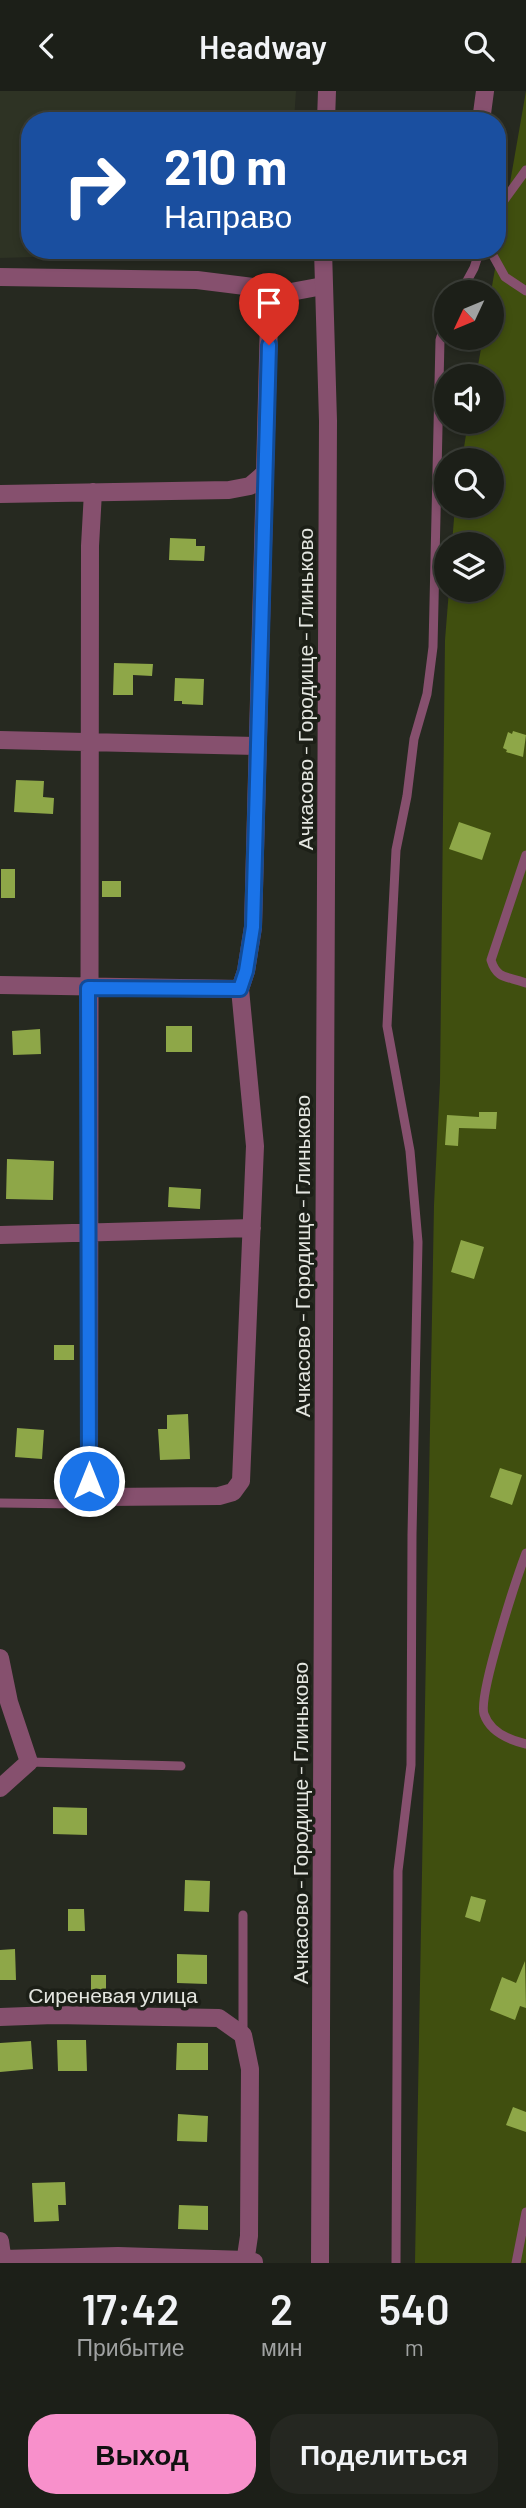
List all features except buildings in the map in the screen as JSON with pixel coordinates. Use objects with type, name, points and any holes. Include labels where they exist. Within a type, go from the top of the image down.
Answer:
[{"type":"street","points":[[326,112],[327,91]]},
{"type":"street","points":[[482,112],[485,91]]},
{"type":"street","name":"Ачкасово - Городище - Глиньково","points":[[320,2263],[328,421],[323,259]]},
{"type":"street","points":[[0,277],[197,280],[261,288],[280,294],[323,286]]},
{"type":"street","points":[[93,492],[90,546],[88,988],[89,1481],[94,1495],[105,1497],[219,1496],[233,1492],[241,1481],[255,1146],[240,989],[246,971],[253,927],[269,320],[280,294]]},
{"type":"street","points":[[0,494],[229,490],[250,485],[265,473]]},
{"type":"street","points":[[0,740],[258,746]]},
{"type":"street","points":[[0,985],[240,989]]},
{"type":"street","points":[[0,1235],[252,1228]]},
{"type":"street","points":[[0,1658],[9,1702],[29,1762],[0,1788]]},
{"type":"street","name":"Сиреневая улица","points":[[0,2017],[54,2015],[219,2018],[243,2035]]},
{"type":"street","points":[[2,2254],[249,2262],[250,2069],[243,2035]]},
{"type":"lane","points":[[506,198],[526,170]]},
{"type":"lane","points":[[468,280],[477,259]]},
{"type":"lane","points":[[495,259],[505,277],[526,291]]},
{"type":"lane","points":[[396,2263],[398,1871],[411,1765],[418,1242],[411,1151],[387,1026],[396,850],[407,796],[414,739],[427,694],[433,647],[440,350]]},
{"type":"lane","points":[[526,855],[491,960],[494,971],[504,977],[526,983]]},
{"type":"lane","points":[[0,1503],[80,1504]]},
{"type":"lane","points":[[526,1553],[511,1596],[488,1682],[483,1712],[490,1725],[500,1734],[526,1744]]},
{"type":"lane","points":[[29,1762],[181,1766]]},
{"type":"lane","points":[[243,1915],[243,2035]]},
{"type":"lane","points":[[516,2263],[526,2212]]},
{"type":"shaded area","points":[[0,91],[296,91],[295,112],[21,112],[21,257],[0,258]]},
{"type":"green space","points":[[526,91],[526,2263],[415,2263],[434,1205],[440,1082],[445,640],[448,602],[504,602],[504,532],[453,532],[454,518],[504,518],[504,448],[464,448],[466,434],[504,434],[504,364],[478,364],[481,350],[504,350],[504,280],[493,280],[497,259],[506,259],[506,206]]},
{"type":"route","points":[[89,1481],[88,988],[240,989],[246,971],[253,927],[269,345]]}]
